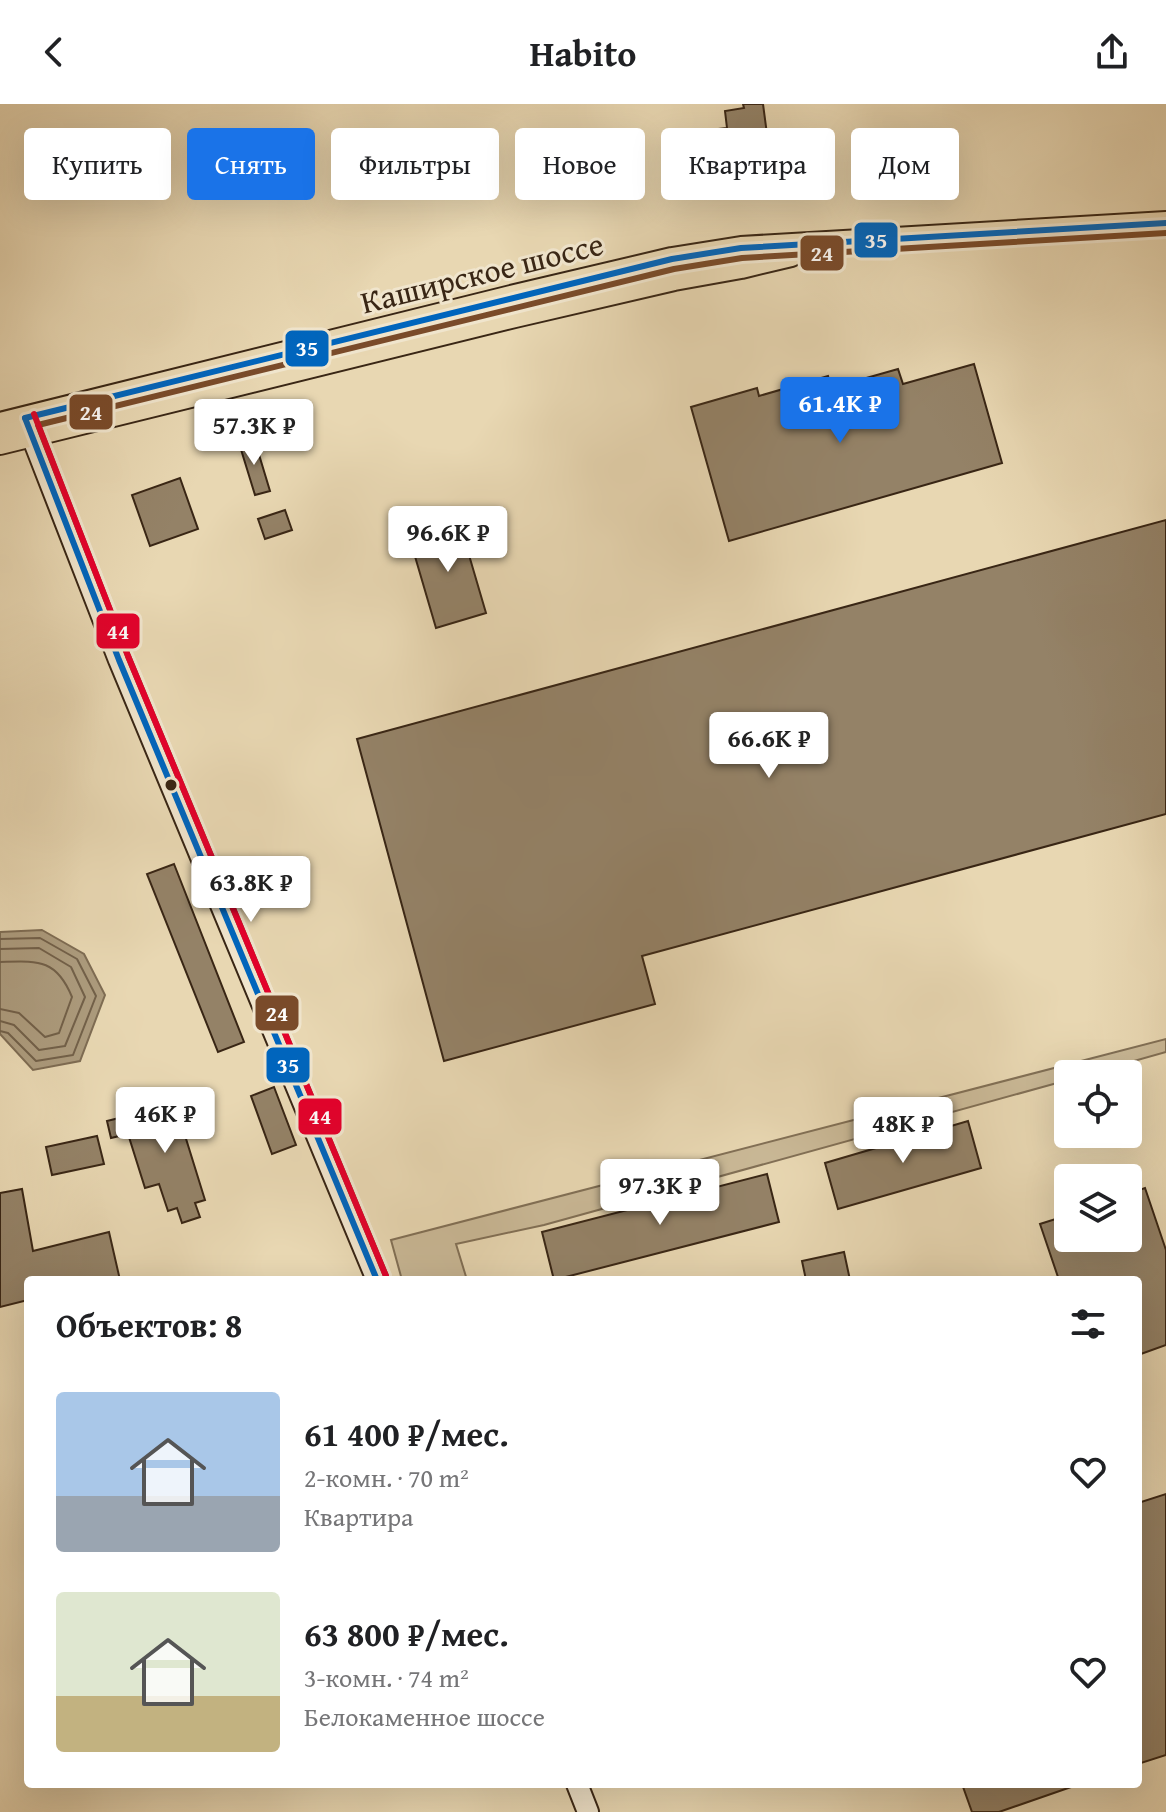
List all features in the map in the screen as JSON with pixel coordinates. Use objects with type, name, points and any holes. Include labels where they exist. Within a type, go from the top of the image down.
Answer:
[{"type":"main road","name":"Каширское шоссе","points":[[0,443],[28,426],[511,297],[672,259],[741,248],[1166,223]]},
{"type":"main road","name":"Каширское шоссе","points":[[0,424],[28,426]]},
{"type":"main road","points":[[28,426],[68,535],[375,1276]]},
{"type":"main road","points":[[579,1788],[588,1812]]},
{"type":"shaded area","points":[[1166,1039],[1166,1052],[1138,1060],[1085,1060]]},
{"type":"shaded area","points":[[1054,1068],[1054,1084],[544,1225],[456,1244],[466,1276],[401,1276],[391,1240]]},
{"type":"water","points":[[42,930],[84,954],[105,995],[80,1061],[33,1070],[0,1034],[0,932]]},
{"type":"building","points":[[743,104],[763,104],[766,128],[727,128],[725,111],[744,108]]},
{"type":"building","points":[[974,364],[1002,463],[729,541],[691,407],[757,388],[759,396],[828,376],[831,388],[898,369],[903,384]]},
{"type":"building","points":[[254,438],[270,491],[255,495],[239,443]]},
{"type":"building","points":[[180,478],[198,529],[150,546],[132,495]]},
{"type":"building","points":[[285,510],[292,530],[265,539],[258,519]]},
{"type":"building","points":[[1166,520],[1166,814],[642,956],[655,1004],[444,1061],[357,739]]},
{"type":"building","points":[[459,521],[486,613],[436,628],[409,536]]},
{"type":"building","points":[[174,864],[244,1042],[218,1052],[147,874]]},
{"type":"building","points":[[274,1087],[296,1145],[272,1154],[251,1096]]},
{"type":"building","points":[[189,1100],[196,1124],[183,1129],[205,1200],[195,1203],[200,1217],[182,1223],[177,1208],[168,1211],[159,1184],[145,1188],[128,1134],[111,1138],[107,1121],[123,1117],[124,1121]]},
{"type":"building","points":[[968,1121],[981,1168],[838,1209],[825,1163]]},
{"type":"building","points":[[97,1136],[104,1164],[52,1175],[46,1147]]},
{"type":"building","points":[[767,1174],[779,1222],[570,1276],[553,1276],[542,1232]]},
{"type":"building","points":[[1145,1188],[1166,1250],[1166,1345],[1142,1354],[1142,1276],[1058,1276],[1040,1224],[1054,1220],[1054,1252],[1142,1252],[1142,1189]]},
{"type":"building","points":[[22,1189],[33,1251],[109,1232],[119,1276],[24,1276],[24,1301],[0,1307],[0,1193]]},
{"type":"building","points":[[844,1252],[849,1276],[805,1276],[802,1261]]},
{"type":"building","points":[[1166,1494],[1166,1755],[1142,1763],[1142,1502]]},
{"type":"building","points":[[963,1788],[1068,1788],[999,1812],[972,1812]]},
{"type":"transit line","name":"35","points":[[25,418],[672,259],[741,248],[1166,223]]},
{"type":"transit line","name":"24","points":[[386,1276],[128,656],[38,425],[674,269],[742,258],[1166,233]]},
{"type":"transit line","name":"44","points":[[34,414],[128,656],[386,1276]]},
{"type":"transit line","name":"35","points":[[25,418],[119,660],[375,1276]]}]
